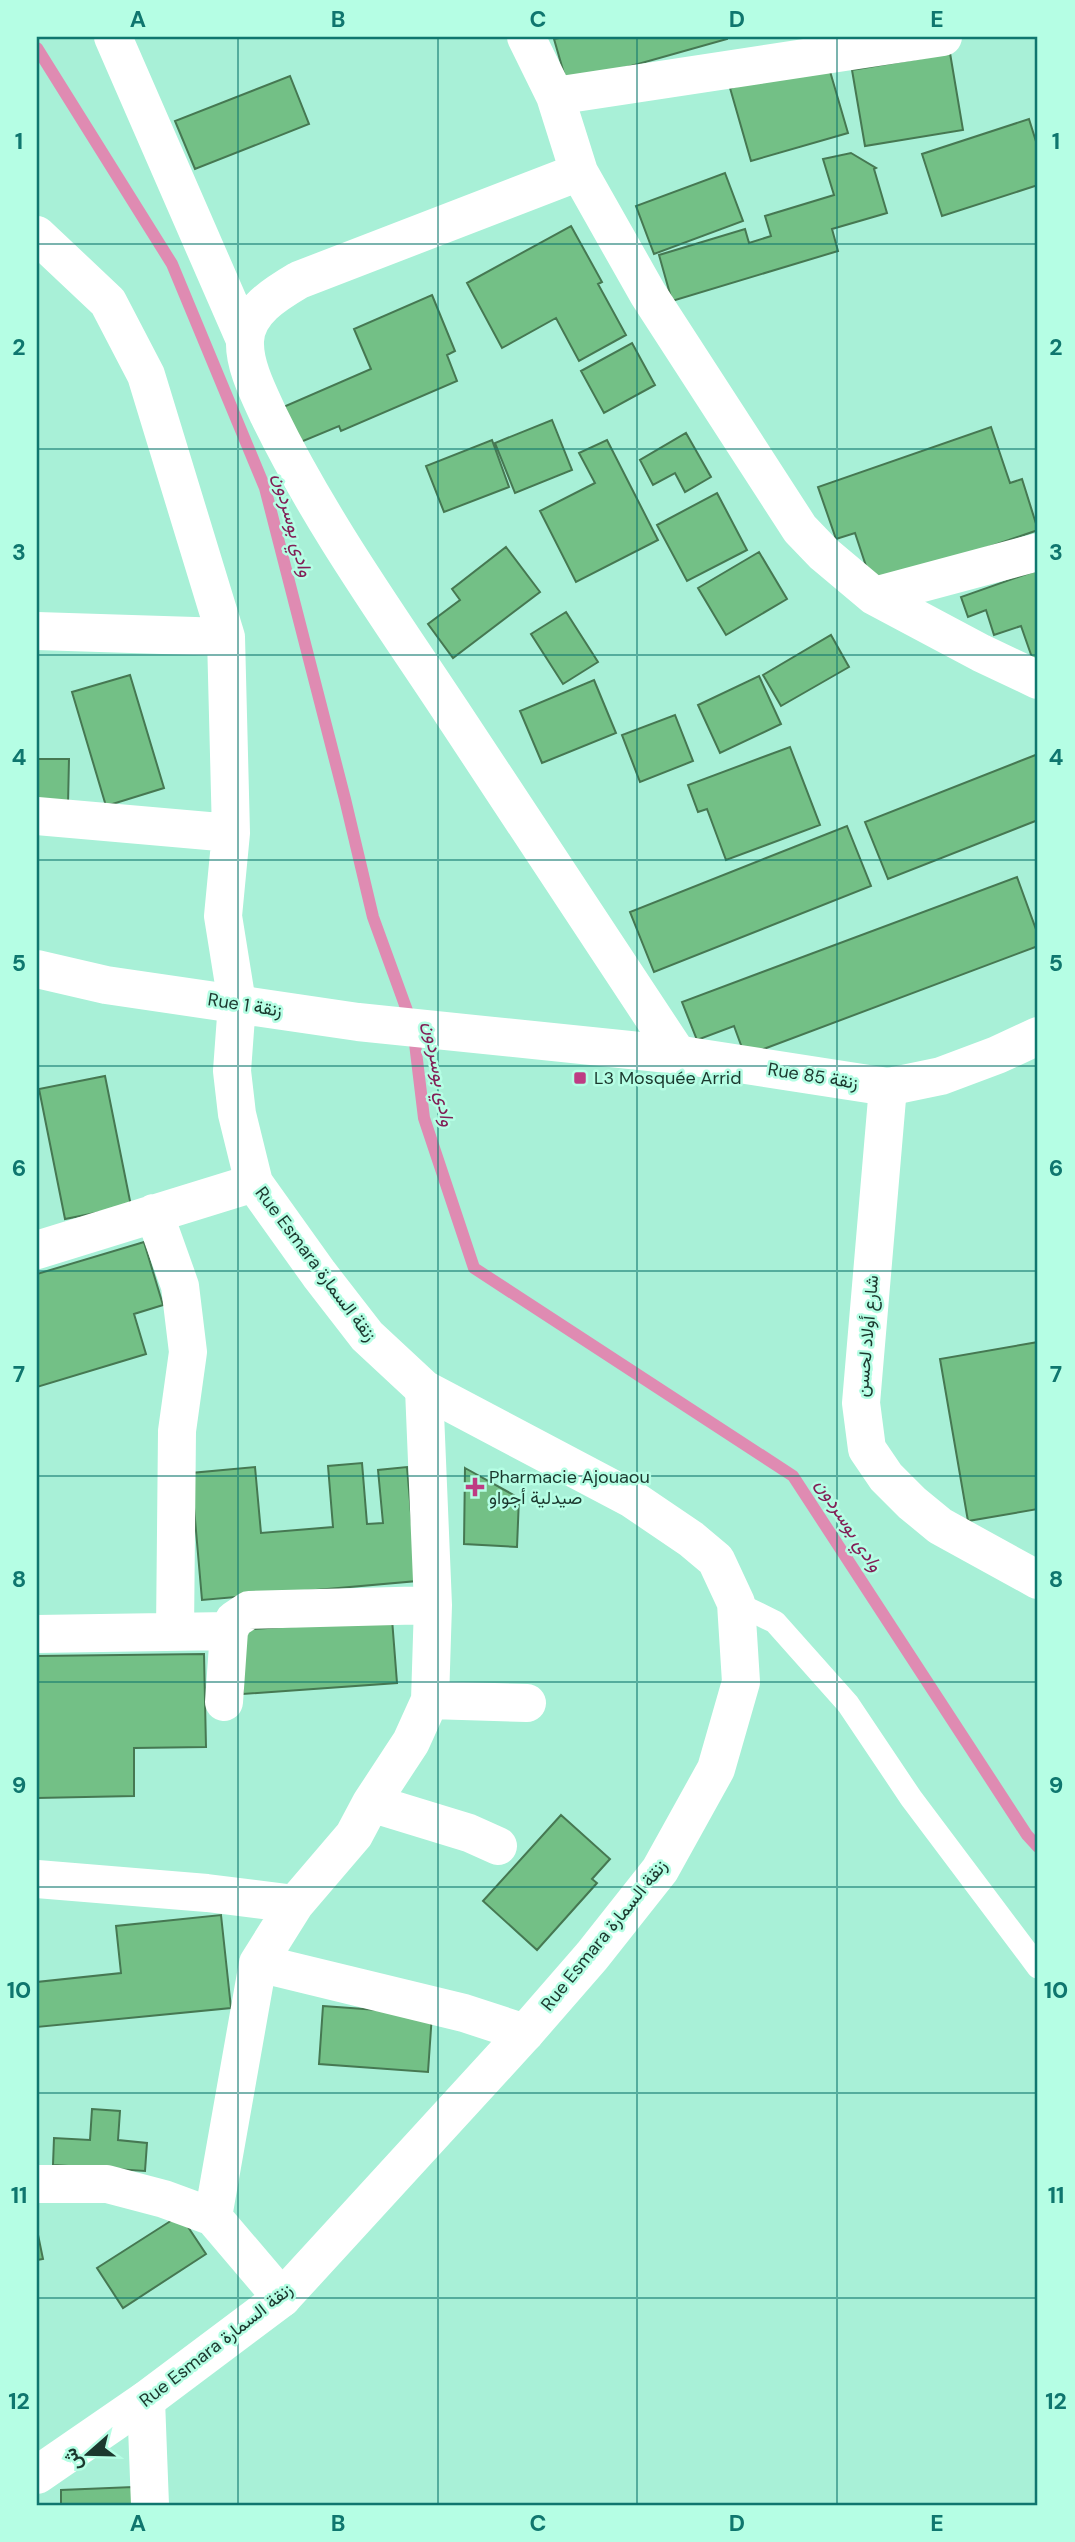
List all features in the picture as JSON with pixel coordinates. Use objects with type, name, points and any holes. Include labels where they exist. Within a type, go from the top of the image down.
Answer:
[{"type":"street","points":[[113,37],[245,340],[249,366],[279,436],[350,558],[678,1055]]},
{"type":"street","points":[[526,37],[555,96],[579,172],[648,294],[800,529],[873,597],[1038,680]]},
{"type":"street","points":[[555,96],[943,37]]},
{"type":"street","points":[[245,340],[251,320],[272,296],[299,280],[579,172]]},
{"type":"street","name":"Rue Esmara زنقة السمارة","points":[[37,235],[108,302],[146,375],[226,637],[231,832],[223,916],[237,1003],[232,1071],[237,1114],[254,1183],[367,1336],[424,1389],[632,1499],[691,1539],[716,1560],[736,1603],[741,1682],[716,1769],[660,1870],[592,1956],[525,2033],[282,2298],[146,2400],[37,2475]]},
{"type":"street","points":[[873,597],[1038,552]]},
{"type":"street","points":[[37,631],[226,637]]},
{"type":"street","points":[[37,816],[231,832]]},
{"type":"street","name":"Rue زنقة 1","points":[[37,969],[106,985],[358,1022],[455,1031]]},
{"type":"street","name":"Rue 85 زنقة","points":[[455,1031],[678,1055],[888,1087],[941,1076],[1038,1036]]},
{"type":"street","name":"شارع أولاد لحسن","points":[[888,1087],[861,1403],[867,1448],[886,1477],[940,1526],[1038,1580]]},
{"type":"street","points":[[37,1250],[254,1183]]},
{"type":"street","points":[[154,1213],[180,1286],[188,1352],[177,1431],[175,1632]]},
{"type":"street","points":[[214,2217],[258,1963],[295,1904],[354,1835],[371,1802],[411,1742],[430,1700],[433,1605],[424,1389]]},
{"type":"street","points":[[224,1702],[229,1632],[234,1620],[249,1610],[433,1605]]},
{"type":"street","points":[[37,1634],[229,1632]]},
{"type":"street","points":[[430,1700],[527,1703]]},
{"type":"street","points":[[371,1802],[469,1833],[498,1846]]},
{"type":"street","points":[[37,1879],[207,1893],[295,1904]]},
{"type":"street","points":[[258,1963],[464,2013],[525,2033]]},
{"type":"street","points":[[37,2183],[107,2184],[164,2199],[214,2217],[282,2298]]},
{"type":"street","points":[[146,2400],[150,2505]]},
{"type":"lane","points":[[736,1603],[775,1622],[848,1704],[911,1798],[1038,1967]]},
{"type":"building","points":[[554,39],[727,39],[567,84]]},
{"type":"building","points":[[950,53],[963,130],[865,146],[852,70]]},
{"type":"building","points":[[827,61],[848,133],[751,161],[730,88]]},
{"type":"building","points":[[290,76],[309,124],[195,169],[175,121]]},
{"type":"building","points":[[1029,119],[1038,148],[1038,185],[942,216],[922,154]]},
{"type":"building","points":[[851,153],[876,168],[874,169],[887,213],[832,229],[838,251],[672,301],[659,255],[745,229],[749,243],[771,236],[765,216],[834,195],[823,159]]},
{"type":"building","points":[[725,173],[743,221],[654,254],[636,206]]},
{"type":"building","points":[[571,226],[602,282],[598,284],[626,335],[579,361],[556,318],[502,348],[467,283]]},
{"type":"building","points":[[432,295],[455,351],[447,355],[457,381],[341,431],[339,426],[296,444],[281,408],[371,369],[354,329]]},
{"type":"building","points":[[632,343],[655,385],[604,413],[581,371]]},
{"type":"building","points":[[552,420],[572,470],[515,493],[495,443]]},
{"type":"building","points":[[991,427],[1010,483],[1022,479],[1038,530],[873,587],[855,533],[836,539],[818,487]]},
{"type":"building","points":[[686,433],[711,477],[685,492],[675,473],[653,485],[640,460]]},
{"type":"building","points":[[492,440],[509,487],[444,512],[426,466]]},
{"type":"building","points":[[607,440],[658,540],[576,582],[540,511],[595,483],[579,453]]},
{"type":"building","points":[[717,493],[747,550],[687,581],[657,525]]},
{"type":"building","points":[[506,547],[540,592],[453,658],[428,624],[460,600],[452,589]]},
{"type":"building","points":[[759,552],[787,599],[726,635],[698,588]]},
{"type":"building","points":[[1038,570],[1038,665],[1035,666],[1021,626],[994,635],[986,610],[968,617],[961,597]]},
{"type":"building","points":[[566,612],[598,662],[563,684],[531,634]]},
{"type":"building","points":[[831,635],[849,667],[781,706],[763,675]]},
{"type":"building","points":[[130,675],[164,788],[106,806],[72,692]]},
{"type":"building","points":[[759,676],[781,724],[720,753],[698,705]]},
{"type":"building","points":[[594,680],[616,733],[542,763],[520,711]]},
{"type":"building","points":[[675,715],[693,761],[640,782],[622,735]]},
{"type":"building","points":[[790,747],[820,825],[726,860],[707,809],[698,812],[688,785]]},
{"type":"building","points":[[1038,754],[1038,820],[888,879],[865,822]]},
{"type":"building","points":[[37,759],[69,759],[68,805],[37,805]]},
{"type":"building","points":[[847,826],[871,886],[654,972],[630,912]]},
{"type":"building","points":[[1017,877],[1038,935],[1038,946],[745,1056],[734,1026],[697,1040],[682,1002]]},
{"type":"building","points":[[105,1076],[131,1206],[65,1219],[39,1089]]},
{"type":"building","points":[[144,1242],[163,1305],[134,1314],[146,1354],[37,1387],[37,1274]]},
{"type":"building","points":[[1038,1342],[1038,1509],[968,1521],[940,1359]]},
{"type":"building","points":[[362,1463],[367,1524],[383,1523],[378,1470],[407,1467],[417,1581],[202,1600],[191,1473],[255,1467],[261,1533],[333,1527],[328,1466]]},
{"type":"building","points":[[465,1468],[519,1498],[517,1547],[464,1544]]},
{"type":"building","points":[[392,1619],[397,1683],[243,1694],[239,1630]]},
{"type":"building","points":[[204,1654],[206,1747],[134,1748],[134,1796],[37,1798],[37,1656]]},
{"type":"building","points":[[561,1815],[610,1859],[592,1879],[597,1883],[537,1950],[483,1901]]},
{"type":"building","points":[[221,1915],[231,2008],[37,2027],[37,1982],[121,1973],[116,1926]]},
{"type":"building","points":[[323,2006],[432,2014],[428,2072],[319,2064]]},
{"type":"building","points":[[92,2109],[120,2111],[118,2140],[147,2143],[145,2171],[53,2165],[54,2138],[90,2140]]},
{"type":"building","points":[[180,2215],[206,2254],[123,2308],[97,2268]]},
{"type":"building","points":[[37,2230],[43,2259],[37,2260]]},
{"type":"building","points":[[133,2487],[134,2505],[61,2505],[61,2490]]},
{"type":"waterway","name":"وادي بوسردون","points":[[37,48],[172,264],[265,488],[373,917],[413,1027],[424,1118],[474,1268],[793,1476],[1027,1835],[1038,1847]]},
{"type":"place","name":"L3 Mosquée Arrid","points":[[580,1078]]},
{"type":"place","name":"Pharmacie Ajouaou صيدلية أجواو","points":[[475,1487]]}]
